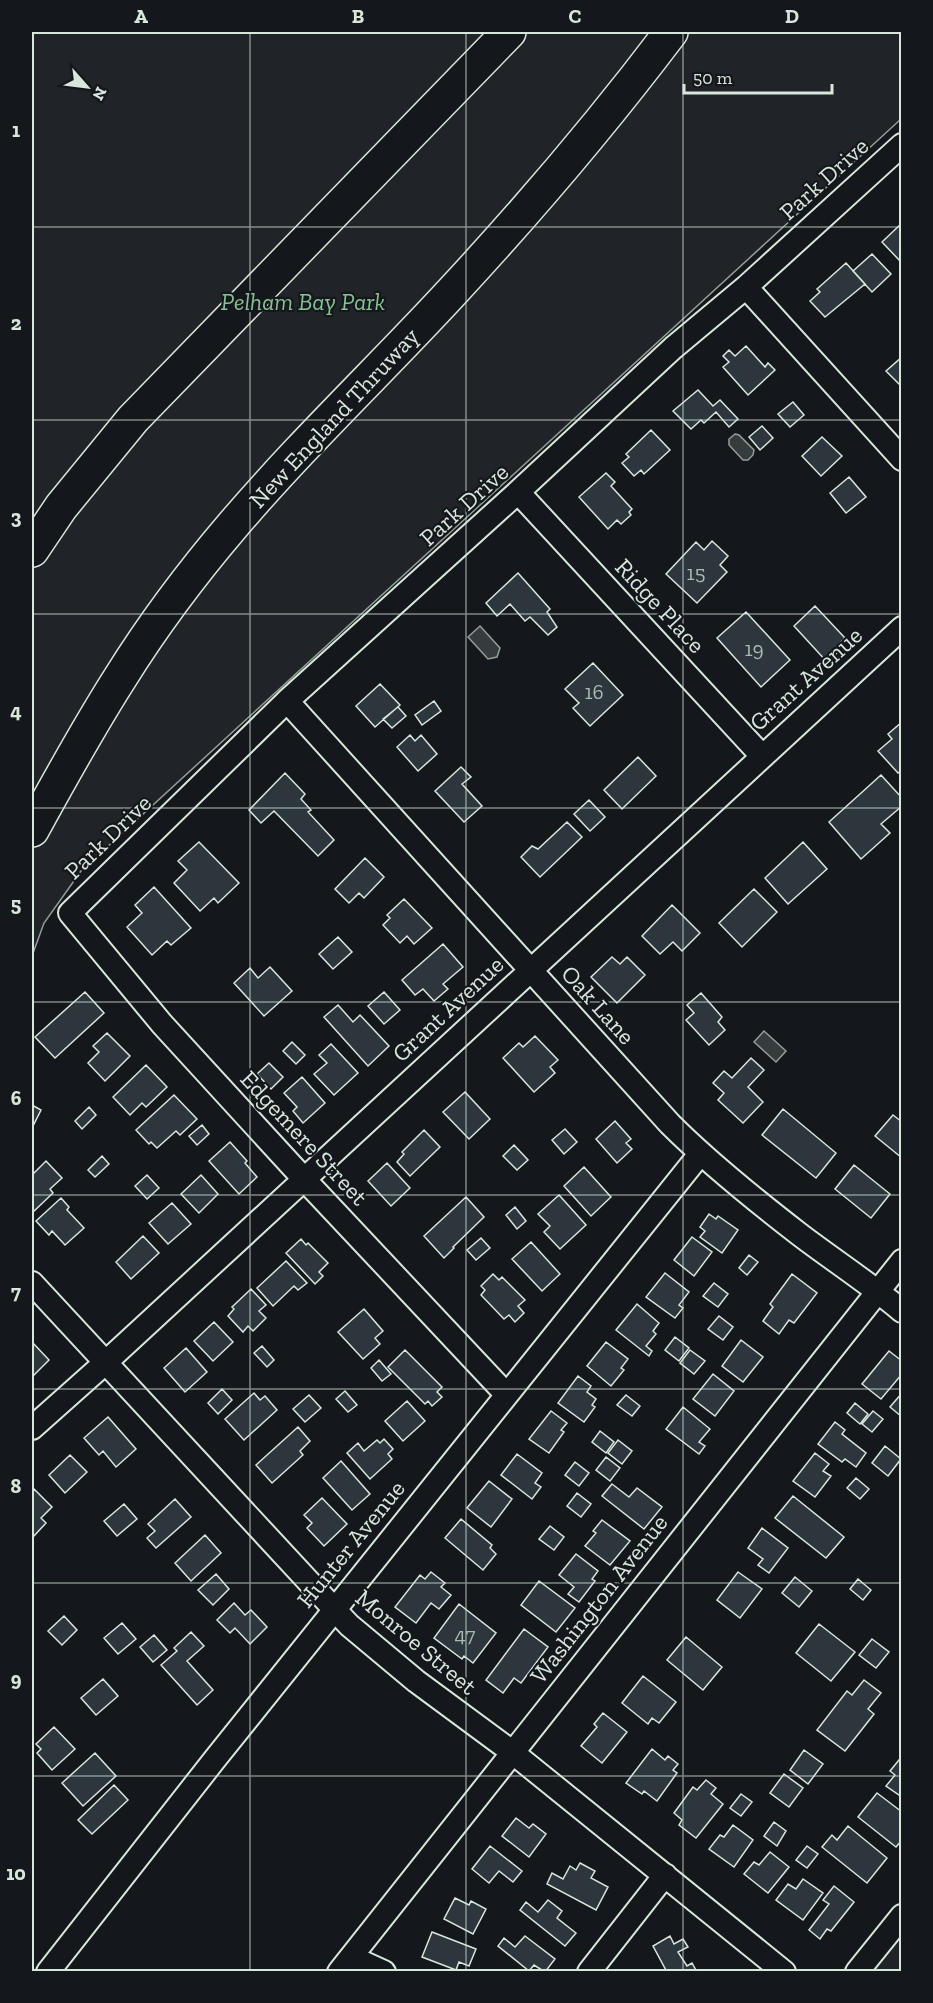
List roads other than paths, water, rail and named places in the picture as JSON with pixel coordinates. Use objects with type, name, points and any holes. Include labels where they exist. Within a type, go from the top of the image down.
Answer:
[{"type":"highway","points":[[32,550],[61,507],[133,419],[509,32]]},
{"type":"highway","name":"New England Thruway","points":[[32,830],[121,676],[165,612],[233,525],[454,291],[594,129],[671,32]]},
{"type":"street","name":"Park Drive","points":[[70,913],[287,701],[519,492],[673,348],[746,287],[902,145]]},
{"type":"street","points":[[746,287],[902,459]]},
{"type":"street","name":"Ridge Place","points":[[519,492],[762,756]]},
{"type":"street","name":"Grant Avenue","points":[[32,1428],[902,628]]},
{"type":"street","name":"Oak Lane","points":[[287,701],[529,970],[700,1154],[902,1311]]},
{"type":"street","name":"Edgemere Street","points":[[70,913],[162,1024],[506,1394]]},
{"type":"street","name":"Hunter Avenue","points":[[48,1971],[334,1609],[700,1154]]},
{"type":"street","name":"Washington Avenue","points":[[345,1964],[902,1260]]},
{"type":"street","name":"Monroe Street","points":[[32,1283],[349,1625],[416,1681],[512,1752],[784,1971]]},
{"type":"street","points":[[589,1971],[665,1875]]},
{"type":"street","points":[[857,1971],[902,1916]]},
{"type":"street","points":[[32,1964],[35,1971]]},
{"type":"street","points":[[345,1964],[384,1971]]},
{"type":"park label","name":"Pelham Bay Park","points":[[303,302]]}]
